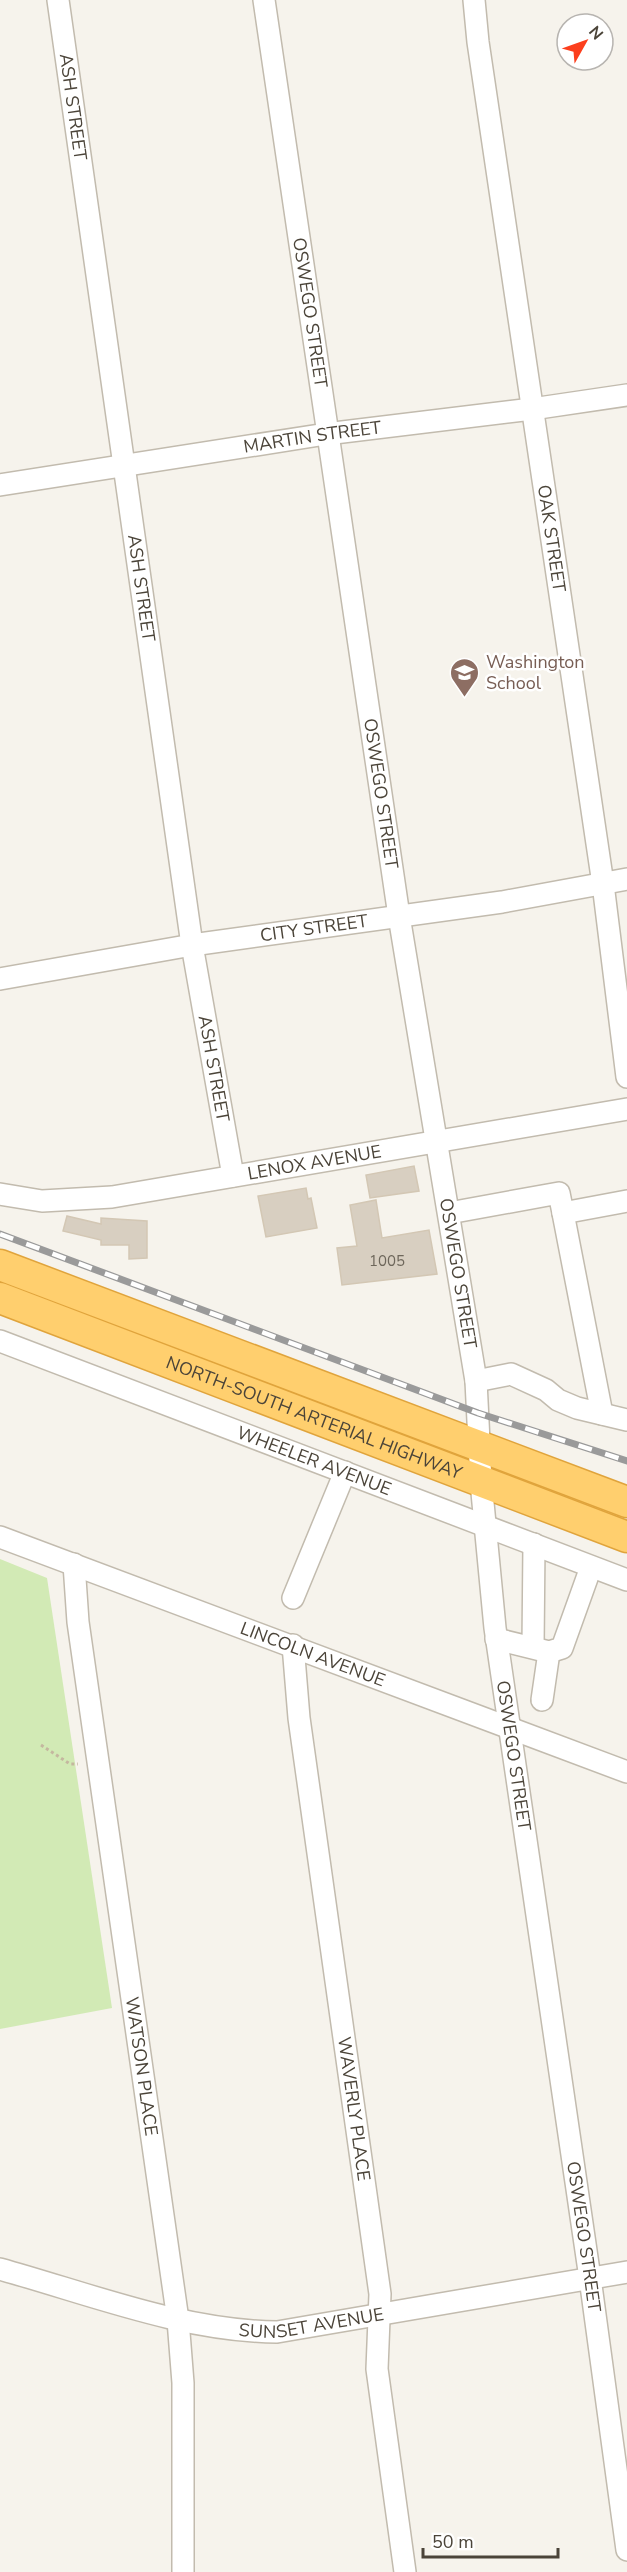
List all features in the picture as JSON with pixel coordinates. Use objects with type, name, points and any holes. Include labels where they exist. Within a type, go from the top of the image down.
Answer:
[{"type":"highway","name":"NORTH-SOUTH ARTERIAL HIGHWAY","points":[[0,1265],[627,1502]]},
{"type":"highway","name":"NORTH-SOUTH ARTERIAL HIGHWAY","points":[[0,1298],[627,1537]]},
{"type":"street","name":"ASH STREET","points":[[58,0],[192,945],[233,1176]]},
{"type":"street","name":"OSWEGO STREET","points":[[264,0],[326,434],[399,916],[476,1381],[481,1482],[496,1639],[591,2278],[627,2550]]},
{"type":"street","name":"OAK STREET","points":[[474,0],[478,42],[603,884],[627,1077]]},
{"type":"street","name":"MARTIN STREET","points":[[0,485],[326,434],[532,410],[627,395]]},
{"type":"street","name":"CITY STREET","points":[[0,979],[192,945],[502,902],[627,879]]},
{"type":"street","name":"LENOX AVENUE","points":[[0,1194],[42,1201],[112,1197],[627,1109]]},
{"type":"street","points":[[448,1213],[559,1193],[602,1414]]},
{"type":"street","points":[[563,1213],[627,1201]]},
{"type":"street","name":"WHEELER AVENUE","points":[[0,1341],[627,1580]]},
{"type":"street","points":[[476,1381],[511,1374],[546,1390],[558,1400],[576,1408],[627,1420]]},
{"type":"street","points":[[293,1598],[345,1472]]},
{"type":"street","name":"LINCOLN AVENUE","points":[[0,1537],[627,1772]]},
{"type":"street","points":[[534,1544],[542,1700]]},
{"type":"street","name":"WATSON PLACE","points":[[74,1564],[78,1622],[178,2320],[183,2383],[183,2572]]},
{"type":"street","points":[[496,1639],[541,1649],[562,1648],[591,1567]]},
{"type":"street","name":"WAVERLY PLACE","points":[[293,1645],[299,1718],[380,2294],[377,2369],[405,2572]]},
{"type":"street","name":"SUNSET AVENUE","points":[[0,2269],[178,2320],[243,2332],[277,2332],[627,2272]]},
{"type":"path","points":[[41,1745],[70,1764],[98,1761]]},
{"type":"green space","points":[[0,1559],[47,1578],[112,2008],[0,2029]]},
{"type":"building","points":[[414,1166],[419,1191],[370,1198],[366,1175]]},
{"type":"building","points":[[306,1188],[308,1199],[311,1198],[317,1228],[266,1237],[258,1196]]},
{"type":"building","points":[[376,1200],[382,1238],[429,1230],[437,1274],[342,1285],[337,1248],[357,1246],[350,1205]]},
{"type":"building","points":[[67,1216],[101,1224],[101,1218],[147,1221],[147,1258],[129,1259],[129,1245],[101,1245],[101,1240],[63,1231]]},
{"type":"railway","points":[[0,1234],[478,1413],[627,1461]]},
{"type":"place","name":"Washington School","points":[[465,698]]}]
